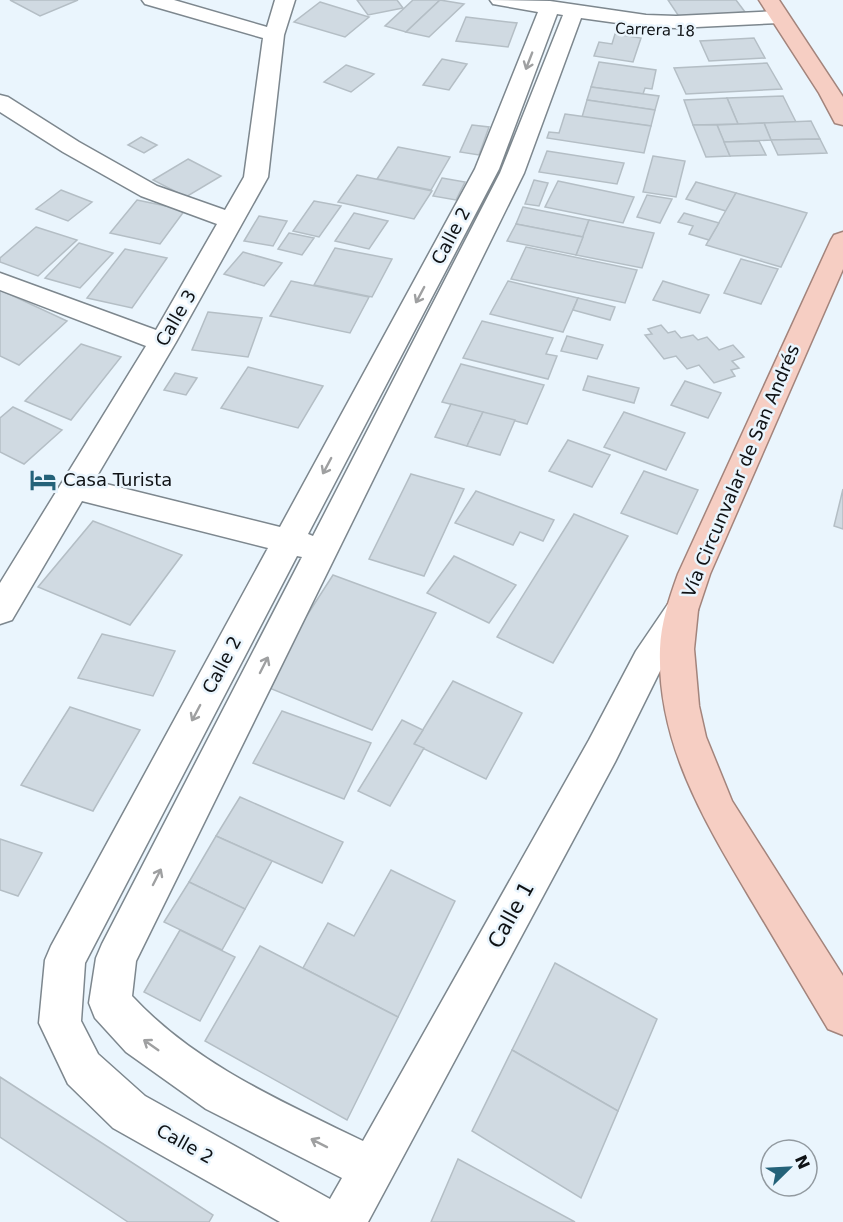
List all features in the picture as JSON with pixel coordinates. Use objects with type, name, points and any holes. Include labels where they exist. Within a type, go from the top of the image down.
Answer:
[{"type":"highway","points":[[778,15],[830,93],[843,118]]},
{"type":"highway","name":"Vía Circunvalar de San Andrés","points":[[837,1005],[718,811],[700,772],[688,737],[677,673],[677,650],[682,610],[694,574],[843,240]]},
{"type":"street","points":[[152,0],[274,35]]},
{"type":"street","name":"Calle 3","points":[[0,611],[162,342],[256,177],[274,35],[285,0]]},
{"type":"street","name":"Carrera 18","points":[[500,0],[641,32],[682,33],[778,15]]},
{"type":"street","name":"Calle 2","points":[[110,1003],[116,958],[322,549],[500,171],[553,13]]},
{"type":"street","points":[[0,102],[71,147],[149,191],[232,221]]},
{"type":"street","name":"Calle 2","points":[[325,1222],[129,1112],[83,1069],[60,1023],[65,960],[287,541],[500,171]]},
{"type":"street","points":[[0,281],[162,342]]},
{"type":"street","points":[[73,488],[322,549]]},
{"type":"street","name":"Calle 1","points":[[343,1222],[596,762],[648,661],[682,610]]},
{"type":"street","points":[[60,1023],[110,1003],[141,1037],[221,1094],[371,1169]]},
{"type":"building","points":[[10,0],[78,0],[40,16]]},
{"type":"building","points":[[357,0],[397,0],[403,8],[368,15]]},
{"type":"building","points":[[413,0],[440,0],[406,32],[385,26]]},
{"type":"building","points":[[440,0],[464,4],[429,37],[406,32]]},
{"type":"building","points":[[668,0],[736,0],[745,12],[680,18]]},
{"type":"building","points":[[320,2],[369,17],[345,37],[294,22]]},
{"type":"building","points":[[466,17],[517,23],[508,47],[456,41]]},
{"type":"building","points":[[615,34],[641,38],[633,62],[594,56],[599,42],[612,44]]},
{"type":"building","points":[[754,38],[765,58],[709,61],[700,41]]},
{"type":"building","points":[[442,59],[467,64],[449,90],[423,85]]},
{"type":"building","points":[[599,62],[656,70],[652,89],[645,88],[643,94],[591,87]]},
{"type":"building","points":[[767,63],[782,89],[686,94],[674,68]]},
{"type":"building","points":[[346,65],[374,74],[351,92],[324,82]]},
{"type":"building","points":[[591,87],[659,96],[655,110],[587,100]]},
{"type":"building","points":[[783,96],[796,122],[738,124],[727,98]]},
{"type":"building","points":[[727,98],[738,124],[693,125],[684,100]]},
{"type":"building","points":[[587,100],[655,110],[651,126],[582,117]]},
{"type":"building","points":[[565,114],[651,126],[644,153],[547,138],[549,132],[559,133]]},
{"type":"building","points":[[811,121],[820,139],[771,140],[764,123]]},
{"type":"building","points":[[764,123],[771,140],[724,142],[717,125]]},
{"type":"building","points":[[472,125],[489,127],[479,155],[460,152]]},
{"type":"building","points":[[693,125],[717,125],[730,156],[706,157]]},
{"type":"building","points":[[141,137],[157,145],[144,153],[128,145]]},
{"type":"building","points":[[820,139],[827,153],[778,155],[771,140]]},
{"type":"building","points":[[759,141],[766,155],[730,156],[724,142]]},
{"type":"building","points":[[398,147],[450,157],[431,190],[377,179]]},
{"type":"building","points":[[547,151],[624,163],[617,184],[539,172]]},
{"type":"building","points":[[653,156],[685,161],[676,197],[643,192]]},
{"type":"building","points":[[188,159],[221,176],[186,197],[153,180]]},
{"type":"building","points":[[357,175],[432,191],[414,219],[338,202]]},
{"type":"building","points":[[442,178],[465,182],[456,200],[433,196]]},
{"type":"building","points":[[534,180],[548,183],[539,206],[525,204]]},
{"type":"building","points":[[558,181],[634,197],[623,223],[545,207]]},
{"type":"building","points":[[696,182],[736,193],[726,211],[686,199]]},
{"type":"building","points":[[61,190],[92,202],[68,221],[36,209]]},
{"type":"building","points":[[736,193],[807,213],[781,267],[706,245]]},
{"type":"building","points":[[647,195],[672,199],[660,223],[637,217]]},
{"type":"building","points":[[137,200],[185,210],[160,244],[110,233]]},
{"type":"building","points":[[314,201],[341,206],[319,237],[293,231]]},
{"type":"building","points":[[523,207],[589,220],[583,237],[516,224]]},
{"type":"building","points":[[354,213],[388,221],[369,249],[335,241]]},
{"type":"building","points":[[684,213],[719,223],[709,240],[689,234],[693,226],[678,222]]},
{"type":"building","points":[[259,216],[287,221],[273,246],[244,241]]},
{"type":"building","points":[[589,220],[654,233],[642,268],[576,255]]},
{"type":"building","points":[[516,224],[583,237],[576,255],[507,241]]},
{"type":"building","points":[[36,227],[77,240],[38,276],[0,262],[0,258]]},
{"type":"building","points":[[289,233],[314,238],[302,255],[278,249]]},
{"type":"building","points":[[79,243],[113,253],[80,288],[45,278]]},
{"type":"building","points":[[526,247],[637,270],[625,303],[511,279]]},
{"type":"building","points":[[335,248],[392,259],[372,297],[314,285]]},
{"type":"building","points":[[125,249],[167,258],[132,308],[87,298]]},
{"type":"building","points":[[243,252],[282,263],[264,286],[224,274]]},
{"type":"building","points":[[741,259],[778,269],[761,304],[724,293]]},
{"type":"building","points":[[291,281],[369,297],[350,333],[270,316]]},
{"type":"building","points":[[508,281],[578,298],[563,332],[490,314]]},
{"type":"building","points":[[663,281],[709,295],[700,313],[653,300]]},
{"type":"building","points":[[0,290],[67,321],[19,365],[0,356]]},
{"type":"building","points":[[578,298],[615,307],[610,320],[573,310]]},
{"type":"building","points":[[208,312],[262,318],[248,357],[192,350]]},
{"type":"building","points":[[482,321],[553,338],[546,354],[557,356],[548,379],[463,358]]},
{"type":"building","points":[[661,325],[668,333],[675,331],[681,338],[693,335],[698,340],[707,337],[719,350],[733,345],[744,357],[732,361],[739,368],[731,370],[735,376],[714,383],[699,365],[687,369],[676,356],[664,359],[645,335],[652,334],[648,329]]},
{"type":"building","points":[[567,336],[603,345],[597,359],[561,351]]},
{"type":"building","points":[[81,344],[121,357],[71,420],[25,401]]},
{"type":"building","points":[[461,364],[544,385],[527,424],[442,402]]},
{"type":"building","points":[[248,367],[323,386],[298,428],[221,408]]},
{"type":"building","points":[[175,373],[197,378],[186,395],[164,390]]},
{"type":"building","points":[[588,376],[639,388],[634,403],[583,390]]},
{"type":"building","points":[[685,381],[721,393],[708,418],[671,405]]},
{"type":"building","points":[[451,404],[483,412],[467,446],[435,437]]},
{"type":"building","points":[[13,407],[62,430],[24,464],[0,452],[0,418]]},
{"type":"building","points":[[483,412],[515,420],[500,455],[467,446]]},
{"type":"building","points":[[624,412],[685,433],[666,470],[604,447]]},
{"type":"building","points":[[568,440],[610,455],[592,487],[549,471]]},
{"type":"building","points":[[644,471],[698,490],[677,534],[621,513]]},
{"type":"building","points":[[411,474],[464,489],[424,576],[369,559]]},
{"type":"building","points":[[843,489],[843,529],[834,526]]},
{"type":"building","points":[[476,491],[554,520],[543,541],[520,532],[513,545],[455,523]]},
{"type":"building","points":[[574,514],[628,536],[553,663],[497,637]]},
{"type":"building","points":[[93,521],[182,555],[130,625],[38,587]]},
{"type":"building","points":[[454,556],[516,585],[489,623],[427,593]]},
{"type":"building","points":[[333,575],[436,613],[372,730],[262,685]]},
{"type":"building","points":[[102,634],[175,651],[153,696],[78,678]]},
{"type":"building","points":[[453,681],[522,713],[486,779],[414,744]]},
{"type":"building","points":[[70,707],[140,730],[93,811],[21,785]]},
{"type":"building","points":[[282,711],[371,743],[344,799],[253,763]]},
{"type":"building","points":[[402,720],[423,730],[414,744],[424,748],[390,806],[358,791]]},
{"type":"building","points":[[240,797],[343,842],[322,883],[216,836]]},
{"type":"building","points":[[216,836],[272,861],[245,909],[189,882]]},
{"type":"building","points":[[0,839],[42,853],[18,896],[0,890]]},
{"type":"building","points":[[391,870],[455,901],[398,1017],[303,968],[328,923],[354,936]]},
{"type":"building","points":[[189,882],[245,909],[222,950],[164,922]]},
{"type":"building","points":[[180,930],[235,957],[200,1021],[144,992]]},
{"type":"building","points":[[260,946],[398,1017],[347,1120],[205,1041]]},
{"type":"building","points":[[555,963],[657,1019],[618,1111],[512,1050]]},
{"type":"building","points":[[512,1050],[618,1111],[581,1198],[472,1131]]},
{"type":"building","points":[[0,1077],[213,1215],[209,1222],[128,1222],[0,1137]]},
{"type":"building","points":[[458,1159],[575,1222],[431,1222]]},
{"type":"place","name":"Casa Turista","points":[[43,480]]}]
